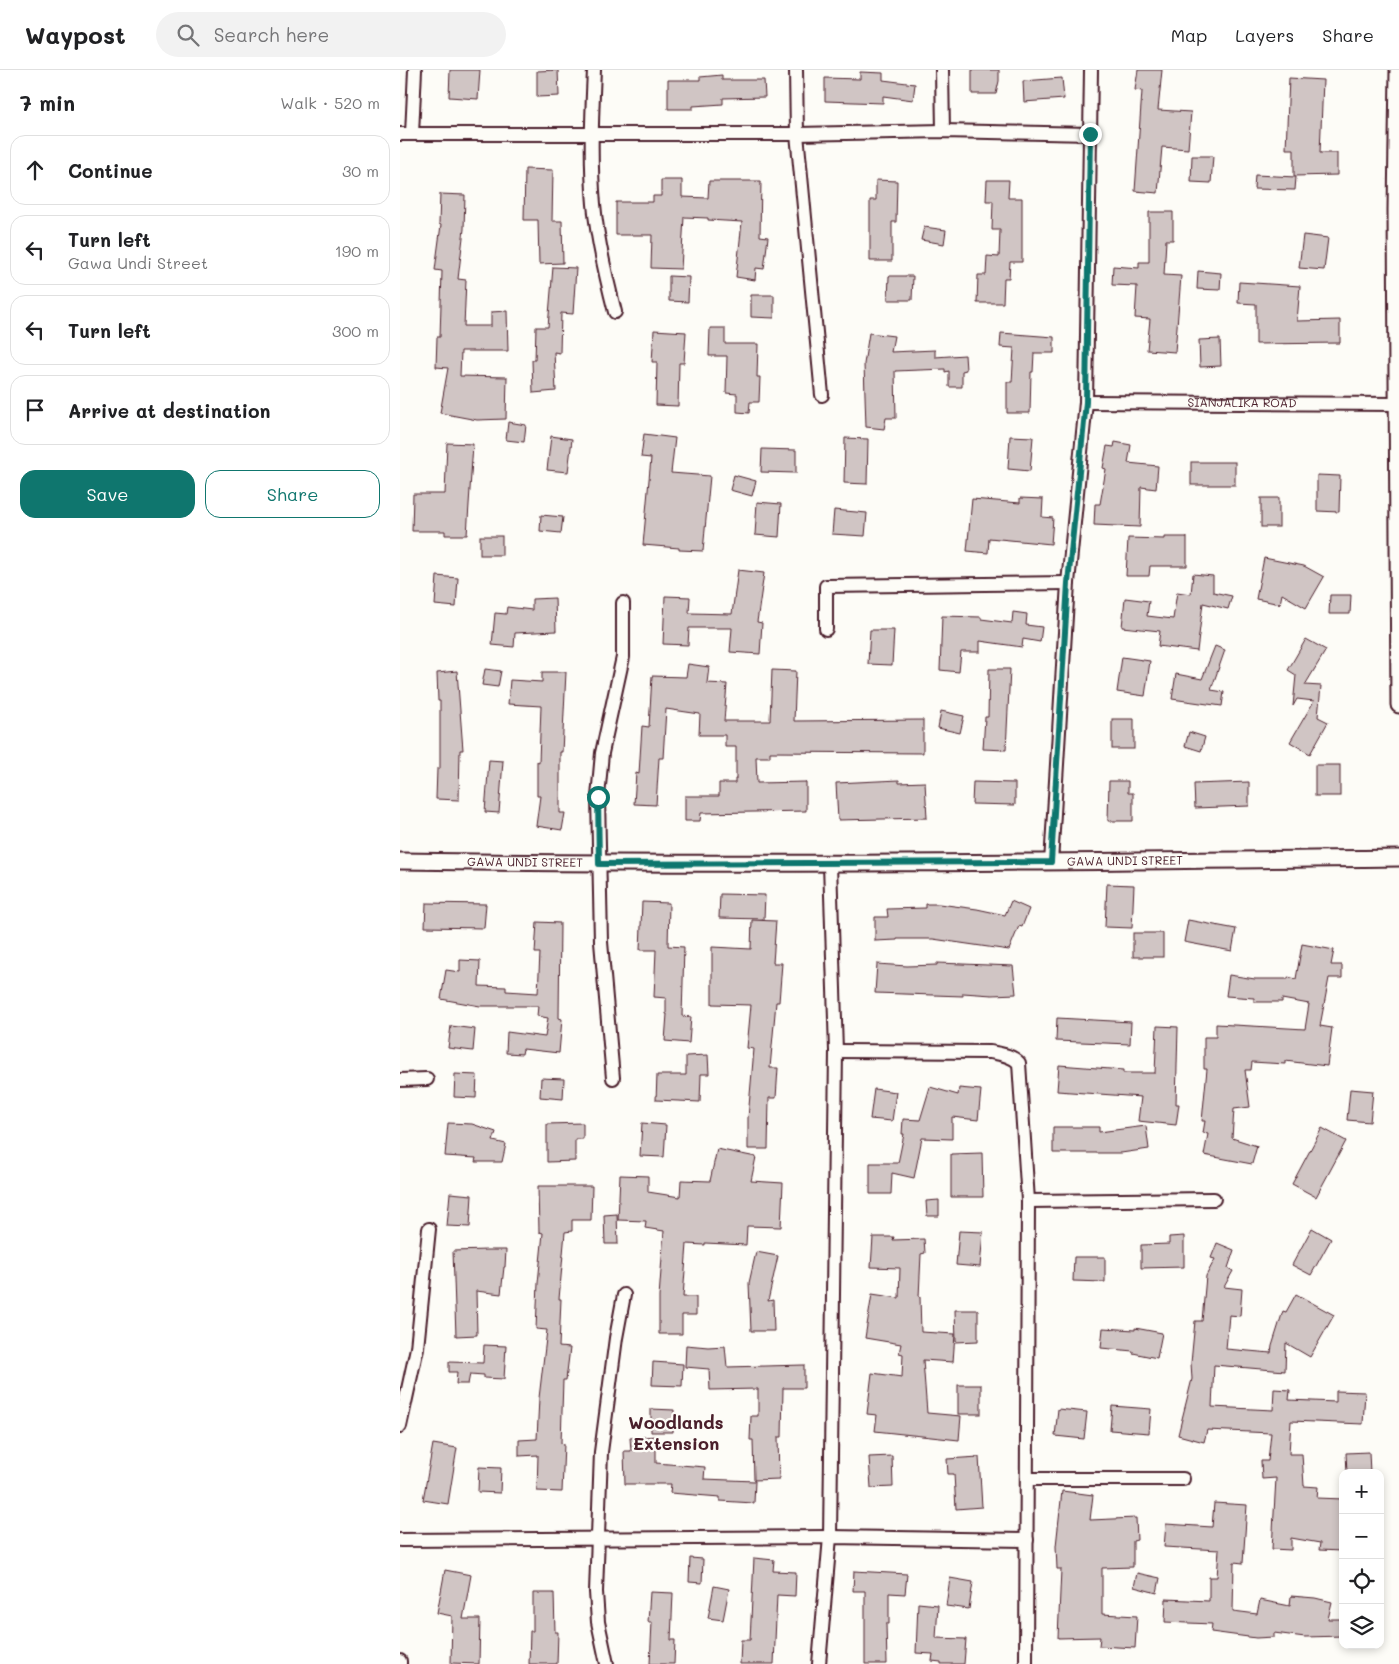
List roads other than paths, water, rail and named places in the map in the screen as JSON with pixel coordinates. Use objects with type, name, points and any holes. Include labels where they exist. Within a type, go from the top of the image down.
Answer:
[{"type":"street","points":[[415,70],[406,134],[797,134],[943,131],[1090,134]]},
{"type":"street","points":[[594,70],[591,134],[594,206],[605,275],[615,312]]},
{"type":"street","points":[[796,70],[797,134],[822,395]]},
{"type":"street","points":[[942,70],[943,131]]},
{"type":"street","points":[[1051,862],[1068,583],[1086,402],[1091,70]]},
{"type":"street","points":[[1398,70],[1396,210],[1399,705]]},
{"type":"street","name":"SIANJALIKA ROAD","points":[[1086,402],[1398,404]]},
{"type":"street","points":[[826,629],[826,586],[1068,583]]},
{"type":"street","points":[[613,1078],[602,942],[599,864],[599,774],[623,657],[623,604]]},
{"type":"street","name":"GAWA UNDI STREET","points":[[400,861],[599,864],[830,864],[1399,858]]},
{"type":"street","points":[[819,1664],[830,1537],[836,1051],[830,864]]},
{"type":"street","points":[[836,1051],[990,1052],[1006,1055],[1016,1060],[1019,1065],[1028,1200],[1026,1664]]},
{"type":"street","points":[[400,1080],[427,1079]]},
{"type":"street","points":[[1028,1200],[1214,1199]]},
{"type":"street","points":[[400,1426],[417,1348],[429,1229]]},
{"type":"street","points":[[606,1664],[596,1609],[597,1538],[602,1444],[616,1338],[624,1295]]},
{"type":"street","points":[[1028,1479],[1182,1479]]},
{"type":"street","points":[[400,1540],[830,1537],[1027,1540]]},
{"type":"district","name":"Woodlands Extension","points":[[676,1434]]}]
